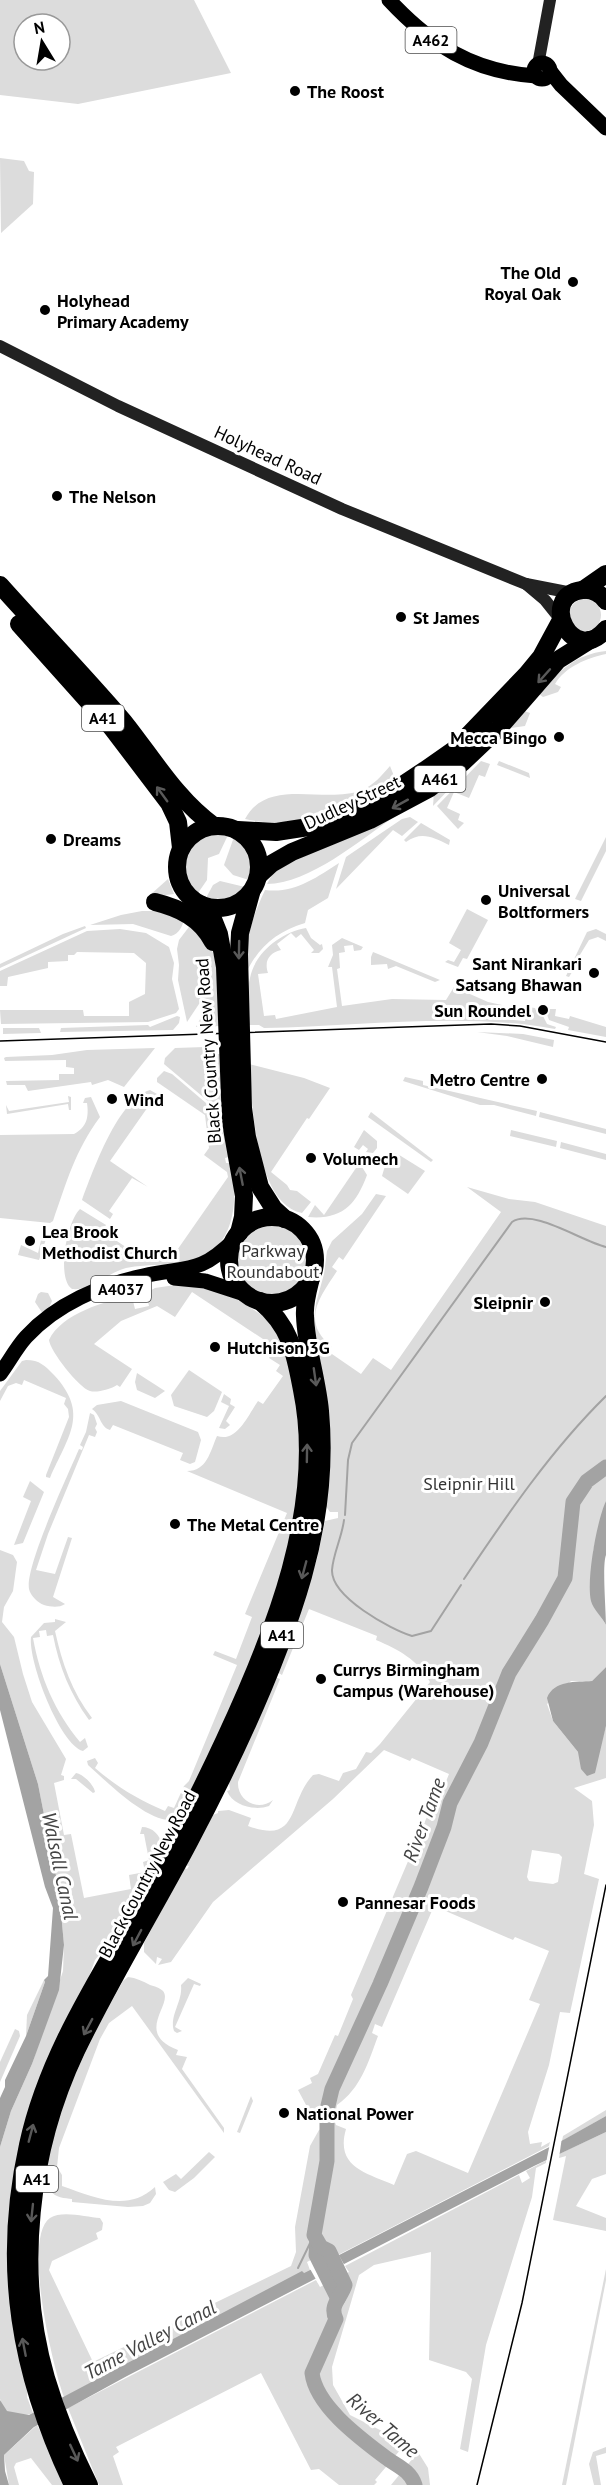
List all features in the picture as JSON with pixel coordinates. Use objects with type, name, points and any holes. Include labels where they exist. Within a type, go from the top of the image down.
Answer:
[{"type":"highway","points":[[578,592],[606,574]]},
{"type":"highway","name":"A41","points":[[0,585],[102,696],[184,799],[201,817],[228,828]]},
{"type":"highway","points":[[578,592],[597,592],[606,601]]},
{"type":"highway","name":"Dudley Street","points":[[228,828],[276,832],[315,826],[392,792],[425,771],[454,748],[527,674],[540,657],[561,620],[562,604],[578,592]]},
{"type":"highway","name":"A41","points":[[0,603],[84,695],[142,766],[169,803],[178,822],[181,848]]},
{"type":"highway","points":[[561,620],[569,634],[581,640],[600,636]]},
{"type":"highway","name":"Dudley Street","points":[[255,885],[271,864],[292,852],[370,820],[430,788],[499,729],[558,660],[600,636]]},
{"type":"highway","points":[[155,902],[194,910],[226,908],[238,904],[255,885],[259,859],[256,850],[246,836],[228,828],[198,831],[181,848],[177,860],[179,881],[194,910]]},
{"type":"highway","name":"Black Country New Road","points":[[255,885],[240,933],[243,1108],[251,1160],[260,1187],[274,1209],[285,1219]]},
{"type":"highway","name":"Black Country New Road","points":[[194,910],[213,919],[219,934],[225,967],[231,1123],[244,1196],[243,1217],[237,1237]]},
{"type":"highway","points":[[237,1237],[251,1223],[261,1219],[271,1217],[285,1219]]},
{"type":"highway","name":"A41","points":[[285,1219],[296,1224],[311,1242],[315,1260],[311,1278]]},
{"type":"highway","name":"A41","points":[[237,1237],[230,1251],[230,1268],[236,1282],[254,1298]]},
{"type":"highway","points":[[254,1298],[273,1303],[287,1300],[299,1293],[311,1278]]},
{"type":"highway","name":"Black Country New Road","points":[[46,2400],[45,2375],[34,2319],[31,2279],[33,2206],[46,2134],[75,2051],[189,1843],[223,1775],[258,1696],[298,1592],[313,1534],[322,1457],[319,1400],[304,1314],[311,1278]]},
{"type":"highway","name":"Black Country New Road","points":[[73,2485],[46,2400],[31,2377],[19,2317],[16,2265],[20,2188],[37,2109],[52,2068],[74,2022],[176,1839],[239,1708],[280,1602],[298,1536],[306,1477],[307,1416],[304,1396],[291,1341],[279,1319],[254,1298]]},
{"type":"highway","name":"Black Country New Road","points":[[54,2424],[89,2485]]},
{"type":"main road","name":"A462","points":[[389,0],[417,29],[456,56],[514,75],[542,71],[561,85],[606,128]]},
{"type":"main road","name":"A4037","points":[[0,1374],[28,1335],[65,1305],[117,1282],[199,1266],[221,1254],[237,1237]]},
{"type":"main road","name":"A4037","points":[[11,1359],[71,1312],[135,1284],[172,1278],[190,1278],[211,1282],[254,1298]]},
{"type":"street","points":[[542,71],[541,43],[544,39],[550,0]]},
{"type":"street","name":"Holyhead Road","points":[[0,346],[50,373],[267,477],[350,513],[526,584],[578,592]]},
{"type":"street","name":"Holyhead Road","points":[[526,584],[545,600],[561,620]]},
{"type":"green space","points":[[0,0],[194,0],[231,73],[78,104],[0,95]]},
{"type":"green space","points":[[0,158],[24,161],[29,171],[34,172],[33,204],[1,233]]},
{"type":"green space","points":[[585,599],[596,604],[601,615],[596,626],[585,631],[574,626],[569,615],[574,604]]},
{"type":"green space","points":[[606,651],[606,654],[591,658],[571,668],[559,678],[555,684],[561,687],[558,692],[543,697],[539,694],[568,665],[585,656]]},
{"type":"green space","points":[[524,711],[530,713],[525,726],[511,728]]},
{"type":"green space","points":[[481,761],[490,764],[485,777],[479,775],[469,798],[454,792],[447,808],[460,814],[458,820],[464,823],[458,829],[437,806]]},
{"type":"green space","points":[[499,761],[529,773],[530,778],[497,765]]},
{"type":"green space","points":[[390,766],[394,776],[392,784],[338,808],[303,819],[284,822],[245,819],[255,806],[268,798],[298,794],[347,794],[362,790],[374,783]]},
{"type":"green space","points":[[455,777],[457,781],[433,806],[434,792]]},
{"type":"green space","points":[[392,814],[394,817],[317,869],[300,877],[267,884],[273,873],[282,867]]},
{"type":"green space","points":[[410,817],[418,822],[402,836],[393,830],[336,889],[346,857],[402,819]]},
{"type":"green space","points":[[421,823],[450,840],[449,845],[422,836],[406,842],[404,840]]},
{"type":"green space","points":[[214,833],[228,835],[219,854],[208,858],[207,880],[198,893],[187,876],[186,858],[196,842]]},
{"type":"green space","points":[[234,837],[244,846],[251,861],[249,880],[233,875],[224,865]]},
{"type":"green space","points":[[606,837],[606,851],[581,901],[575,899]]},
{"type":"green space","points":[[339,863],[328,898],[308,910],[305,923],[285,931],[269,942],[256,956],[245,975],[250,931],[265,890],[285,890],[304,884]]},
{"type":"green space","points":[[168,879],[174,894],[150,897],[150,895]]},
{"type":"green space","points":[[220,881],[245,887],[228,899],[206,898],[213,885]]},
{"type":"green space","points":[[467,909],[488,920],[467,959],[463,958],[458,967],[445,962],[448,960],[454,962],[461,950],[449,943]]},
{"type":"green space","points":[[154,911],[184,918],[183,924],[178,932],[171,936],[133,924],[90,925],[121,915]]},
{"type":"green space","points":[[192,923],[209,941],[217,965],[221,1026],[196,1027],[210,1000],[203,998],[187,1022],[178,980],[177,949],[179,940]]},
{"type":"green space","points":[[85,926],[86,928],[0,968],[0,964]]},
{"type":"green space","points":[[306,928],[311,938],[320,945],[322,944],[323,949],[319,953],[311,953],[314,950],[301,934],[296,938],[291,933],[277,944],[281,950],[273,953],[269,958],[268,973],[258,974],[264,1016],[275,1015],[276,1019],[337,1007],[332,967],[328,967],[333,955],[332,945],[342,938],[363,947],[361,950],[354,951],[353,945],[344,946],[345,952],[339,953],[340,968],[337,969],[342,1006],[392,999],[446,1000],[454,987],[488,1002],[502,1005],[502,1019],[525,1021],[527,1007],[535,1008],[537,1013],[541,1012],[547,1024],[556,1027],[555,1029],[484,1021],[411,1021],[264,1028],[259,1025],[248,1025],[249,984],[257,960],[279,939],[288,934],[297,930]]},
{"type":"green space","points":[[120,929],[146,933],[169,947],[174,963],[172,979],[179,1009],[176,1013],[148,1022],[1,1024],[0,1010],[83,1010],[84,1016],[129,1016],[129,1002],[145,994],[146,963],[134,953],[77,952],[74,955],[68,955],[68,961],[48,962],[48,968],[8,977],[7,986],[0,986],[0,971],[87,931]]},
{"type":"green space","points":[[596,929],[606,934],[606,941],[598,937],[589,940],[569,977],[566,976],[587,932]]},
{"type":"green space","points":[[373,952],[440,980],[435,982],[396,966],[388,969],[387,964],[371,965]]},
{"type":"green space","points":[[545,1009],[556,1009],[555,1016],[569,1019],[570,1016],[606,1027],[606,1037],[568,1030],[569,1027],[549,1020]]},
{"type":"green space","points":[[177,1016],[180,1017],[179,1023],[173,1030],[60,1032],[61,1028],[148,1025],[150,1027]]},
{"type":"green space","points":[[3,1028],[39,1028],[41,1033],[3,1034]]},
{"type":"green space","points":[[477,1032],[523,1034],[554,1040],[553,1047],[507,1036]]},
{"type":"green space","points":[[205,1047],[206,1054],[222,1054],[225,1133],[215,1107],[164,1064],[165,1058],[175,1048]]},
{"type":"green space","points":[[155,1048],[124,1087],[108,1080],[92,1085],[91,1082],[28,1091],[25,1085],[7,1085],[6,1081],[59,1080],[59,1074],[74,1074],[74,1068],[66,1067],[66,1060],[5,1061],[6,1057],[52,1055],[87,1050]]},
{"type":"green space","points":[[249,1064],[304,1078],[330,1088],[271,1172],[290,1190],[297,1191],[311,1202],[302,1213],[286,1206],[274,1191],[265,1172],[255,1125]]},
{"type":"green space","points":[[164,1071],[172,1074],[213,1109],[226,1140],[229,1157],[225,1158],[226,1163],[230,1163],[233,1176],[234,1205],[226,1233],[209,1253],[195,1260],[178,1264],[126,1268],[93,1285],[72,1289],[67,1283],[65,1274],[65,1249],[71,1225],[80,1209],[106,1225],[102,1231],[142,1258],[146,1253],[164,1262],[173,1256],[228,1177],[227,1172],[204,1155],[209,1148],[205,1115],[157,1082],[157,1078]]},
{"type":"green space","points":[[405,1077],[423,1081],[423,1085],[537,1111],[536,1116],[494,1105],[480,1105],[403,1081]]},
{"type":"green space","points":[[150,1090],[157,1094],[110,1161],[148,1187],[132,1178],[109,1211],[113,1214],[110,1219],[82,1200],[117,1121],[138,1096]]},
{"type":"green space","points":[[68,1096],[71,1097],[71,1110],[68,1104],[7,1114],[6,1105],[9,1111],[69,1102]]},
{"type":"green space","points":[[91,1097],[100,1117],[78,1154],[53,1221],[50,1223],[0,1218],[0,1135],[74,1134],[82,1128],[86,1121],[87,1103],[83,1103],[85,1098]]},
{"type":"green space","points":[[371,1112],[433,1160],[431,1162],[368,1117]]},
{"type":"green space","points":[[540,1112],[606,1129],[606,1134],[539,1117]]},
{"type":"green space","points":[[364,1130],[377,1141],[377,1148],[373,1153],[366,1152],[368,1149],[363,1145],[359,1150],[354,1147]]},
{"type":"green space","points":[[511,1130],[557,1141],[556,1147],[510,1136]]},
{"type":"green space","points":[[561,1142],[606,1154],[606,1160],[560,1148]]},
{"type":"green space","points":[[396,1153],[425,1171],[408,1194],[382,1176],[387,1159],[392,1163],[394,1160],[389,1157]]},
{"type":"green space","points":[[362,1167],[367,1175],[363,1186],[346,1208],[330,1216],[308,1217],[315,1205],[324,1215],[356,1168]]},
{"type":"green space","name":"Sleipnir Hill","points":[[467,1187],[509,1199],[535,1202],[606,1226],[606,1501],[593,1551],[593,1566],[597,1611],[606,1625],[606,1667],[592,1681],[571,1681],[547,1704],[553,1721],[578,1752],[602,1740],[606,1726],[606,1778],[574,1788],[592,1801],[594,1825],[584,1874],[599,1879],[570,2013],[560,2012],[549,2065],[528,2132],[530,2144],[542,2142],[541,2147],[550,2142],[549,2146],[338,2255],[334,2248],[307,2262],[310,2270],[64,2397],[47,2333],[39,2275],[42,2230],[50,2218],[61,2214],[74,2215],[100,2218],[103,2223],[102,2230],[96,2233],[98,2239],[52,2261],[49,2270],[93,2362],[291,2266],[296,2252],[295,2227],[310,2146],[319,2130],[335,2122],[336,2125],[346,2129],[345,2152],[355,2167],[394,2185],[407,2154],[416,2151],[468,2173],[540,2004],[529,2000],[549,1951],[515,1937],[513,1940],[434,1906],[382,2027],[375,2024],[372,2033],[378,2036],[358,2083],[337,2105],[336,2110],[316,2119],[313,2118],[298,2090],[312,2083],[310,2078],[318,2074],[335,2035],[338,2036],[353,1999],[351,1995],[435,1798],[439,1799],[449,1774],[412,1758],[410,1761],[384,1750],[333,1799],[213,1902],[171,1962],[158,1965],[162,1959],[157,1957],[156,1964],[144,1952],[144,1943],[184,1868],[187,1869],[189,1866],[185,1865],[213,1815],[218,1811],[229,1810],[251,1818],[248,1826],[276,1830],[285,1826],[313,1775],[319,1774],[339,1781],[343,1773],[356,1769],[366,1752],[371,1753],[380,1744],[430,1682],[413,1661],[376,1640],[377,1636],[309,1609],[282,1675],[277,1672],[317,1559],[325,1521],[338,1518],[338,1512],[330,1512],[325,1505],[328,1409],[314,1319],[316,1303],[324,1274],[327,1251],[332,1241],[362,1214],[376,1194],[386,1196],[343,1260],[339,1257],[332,1267],[337,1271],[320,1300],[315,1318],[322,1337],[332,1347],[329,1352],[361,1374],[373,1358],[391,1370],[501,1212]],"holes":[[[532,1850],[559,1854],[562,1857],[558,1882],[553,1884],[529,1881],[527,1877]]]},
{"type":"green space","name":"Parkway Roundabout","points":[[272,1225],[285,1228],[297,1235],[304,1247],[307,1260],[304,1273],[297,1285],[285,1292],[272,1295],[259,1292],[247,1285],[240,1273],[237,1260],[240,1247],[247,1235],[259,1228]]},
{"type":"green space","points":[[43,1232],[48,1233],[39,1260],[18,1255],[21,1245],[38,1253]]},
{"type":"green space","points":[[182,1284],[224,1290],[269,1320],[281,1337],[295,1381],[300,1462],[292,1539],[262,1639],[179,1818],[169,1820],[144,1811],[131,1802],[88,1765],[87,1761],[95,1758],[98,1763],[95,1768],[112,1781],[137,1798],[165,1811],[168,1806],[174,1808],[184,1786],[189,1781],[237,1665],[213,1655],[215,1651],[236,1659],[252,1617],[245,1614],[287,1513],[187,1471],[199,1468],[203,1464],[217,1436],[224,1437],[236,1432],[258,1401],[263,1404],[283,1376],[276,1371],[280,1365],[269,1358],[275,1347],[192,1292],[175,1317],[157,1306],[121,1321],[94,1344],[132,1369],[120,1387],[117,1385],[96,1391],[85,1388],[60,1360],[49,1340],[63,1323],[85,1310],[110,1301],[132,1297],[135,1309],[149,1306],[146,1293],[155,1288]]},
{"type":"green space","points":[[41,1292],[48,1293],[52,1301],[45,1317],[35,1302]]},
{"type":"green space","points":[[22,1361],[39,1362],[48,1369],[65,1389],[71,1402],[73,1414],[69,1437],[50,1478],[46,1475],[69,1417],[68,1409],[64,1404],[66,1398],[24,1380],[22,1385],[16,1383],[8,1386],[0,1401],[0,1391]]},
{"type":"green space","points":[[189,1370],[222,1392],[214,1411],[207,1417],[174,1406],[171,1395]]},
{"type":"green space","points":[[137,1373],[165,1391],[155,1398],[137,1390],[135,1382]]},
{"type":"green space","points":[[224,1394],[231,1399],[230,1404],[235,1407],[226,1421],[230,1425],[225,1429],[219,1428],[229,1406],[221,1402]]},
{"type":"green space","points":[[121,1401],[198,1432],[201,1440],[195,1462],[190,1464],[180,1460],[183,1453],[113,1425],[110,1430],[102,1424],[92,1409],[97,1405]]},
{"type":"green space","points":[[90,1413],[94,1415],[97,1432],[95,1437],[89,1435],[48,1534],[36,1570],[55,1574],[68,1537],[72,1538],[53,1597],[65,1604],[58,1607],[47,1606],[31,1594],[30,1577],[48,1520],[79,1449],[82,1450],[83,1447],[80,1445],[86,1432]]},
{"type":"green space","points":[[30,1481],[44,1492],[23,1543],[14,1545],[31,1501],[23,1497]]},
{"type":"green space","points":[[0,1550],[13,1555],[17,1562],[13,1591],[4,1607],[2,1622],[14,1637],[32,1702],[66,1759],[61,1775],[64,1776],[64,1780],[54,1783],[64,1835],[71,1834],[84,1898],[131,1889],[129,1875],[145,1872],[143,1862],[149,1860],[144,1834],[140,1834],[142,1827],[155,1832],[162,1846],[110,1941],[95,1960],[85,1988],[49,2060],[27,2397],[33,2413],[26,2415],[7,2411],[0,2399],[0,2147],[11,2111],[32,2064],[63,1971],[64,1945],[59,1891],[38,1784],[0,1664]]},
{"type":"green space","points":[[55,1619],[66,1622],[55,1631],[58,1643],[73,1687],[92,1718],[89,1720],[71,1690],[58,1658],[53,1635],[47,1636],[46,1630],[39,1631],[40,1637],[33,1638],[44,1680],[56,1706],[80,1742],[85,1738],[88,1747],[83,1751],[74,1745],[56,1719],[40,1682],[31,1649],[31,1637],[44,1623],[55,1622]]},
{"type":"green space","points":[[275,1677],[280,1679],[238,1782],[241,1795],[249,1803],[261,1805],[273,1800],[269,1806],[257,1808],[245,1806],[230,1796],[227,1791],[230,1790],[229,1782]]},
{"type":"green space","points":[[76,1773],[88,1780],[95,1792],[93,1793],[76,1779],[71,1779]]},
{"type":"green space","points":[[128,1977],[163,1991],[164,2003],[156,2027],[158,2035],[165,2043],[178,2050],[176,2055],[187,2057],[182,2069],[224,2128],[224,2133],[132,2006],[109,2023],[100,2039],[59,2148],[57,2167],[62,2175],[62,2186],[98,2198],[122,2201],[133,2199],[155,2187],[156,2194],[150,2203],[143,2206],[128,2207],[72,2202],[72,2199],[63,2198],[51,2191],[47,2172],[50,2146],[59,2116],[85,2054],[123,1981]]},
{"type":"green space","points":[[188,1978],[201,1984],[200,1986],[194,1984],[175,2027],[182,2031],[177,2033],[174,2031],[173,2019],[181,1985]]},
{"type":"green space","points":[[44,1980],[45,1982],[26,2036],[27,2015]]},
{"type":"green space","points":[[15,2029],[19,2031],[20,2036],[0,2082],[0,2062]]},
{"type":"green space","points":[[251,2096],[253,2101],[240,2133],[237,2132]]},
{"type":"green space","points":[[606,2110],[606,2116],[562,2141],[563,2136]]},
{"type":"green space","points":[[606,2132],[606,2174],[592,2179],[576,2206],[606,2218],[606,2231],[553,2220],[566,2156],[559,2158],[559,2154]]},
{"type":"green space","points":[[209,2152],[215,2157],[194,2178],[175,2192],[169,2190],[163,2182],[176,2174],[181,2179]]},
{"type":"green space","points":[[547,2160],[546,2163],[536,2168],[532,2197],[486,2345],[468,2452],[460,2449],[472,2379],[466,2372],[429,2360],[431,2252],[374,2265],[359,2275],[332,2367],[333,2385],[350,2415],[406,2443],[375,2480],[377,2482],[374,2485],[339,2485],[319,2469],[311,2470],[261,2373],[116,2447],[119,2452],[113,2456],[123,2485],[99,2485],[68,2408],[316,2280],[320,2287],[349,2272],[345,2266],[519,2175],[522,2183],[530,2178],[526,2171]]},
{"type":"green space","points":[[606,2269],[606,2280],[566,2485],[562,2485]]},
{"type":"green space","points":[[37,2425],[67,2485],[52,2485],[31,2458],[16,2463],[14,2467],[19,2485],[9,2485],[4,2455]]},
{"type":"green space","points":[[606,2447],[606,2453],[596,2456],[601,2485],[594,2485],[589,2464],[593,2452]]},
{"type":"green space","points":[[418,2452],[428,2468],[430,2485],[391,2485]]},
{"type":"shaded area","points":[[606,1501],[604,1578],[606,1625],[592,1604],[590,1579],[593,1550]]},
{"type":"shaded area","points":[[0,1664],[38,1784],[59,1891],[64,1945],[59,1990],[32,2064],[11,2111],[0,2147],[0,2098],[5,2087],[5,2080],[26,2036],[44,1980],[48,1976],[53,1908],[45,1887],[0,1710]]},
{"type":"shaded area","points":[[606,1667],[606,1726],[595,1773],[587,1776],[581,1769],[578,1752],[553,1721],[547,1698],[550,1692],[560,1685],[592,1681]]},
{"type":"shaded area","points":[[606,2116],[606,2132],[534,2166],[127,2376],[34,2427],[4,2455],[9,2485],[0,2485],[0,2400],[7,2411],[29,2415],[302,2271],[304,2273],[310,2270]]},
{"type":"pier","points":[[562,2137],[559,2158],[546,2163],[550,2143]]},
{"type":"pier","points":[[337,2252],[346,2268],[318,2283],[309,2267]]},
{"type":"waterway","points":[[345,1515],[348,1460],[352,1443],[512,1222],[521,1219],[544,1222],[606,1247]]},
{"type":"waterway","points":[[464,1579],[513,1507],[548,1461],[606,1396]]},
{"type":"waterway","name":"River Tame","points":[[415,2485],[406,2472],[364,2440],[330,2409],[315,2385],[312,2373],[336,2319],[335,2306],[345,2285],[329,2251],[321,2247],[314,2235],[327,2161],[327,2110],[332,2089],[421,1887],[444,1827],[450,1803],[481,1743],[509,1673],[565,1578],[573,1502],[587,1481],[606,1467]]},
{"type":"waterway","points":[[344,1520],[333,1564],[334,1580],[351,1601],[390,1627],[412,1636],[431,1631],[461,1585]]},
{"type":"waterway","points":[[298,2268],[314,2235]]},
{"type":"waterway","name":"River Tame","points":[[317,2241],[316,2255],[338,2299]]},
{"type":"tram line","points":[[0,1041],[491,1024],[520,1026],[606,1042]]},
{"type":"tram line","points":[[477,2485],[522,2303],[606,1885]]},
{"type":"place","name":"The Roost","points":[[295,91]]},
{"type":"place","name":"The Old Royal Oak","points":[[573,282]]},
{"type":"place","name":"Holyhead Primary Academy","points":[[45,310]]},
{"type":"place","name":"The Nelson","points":[[57,496]]},
{"type":"place","name":"St James","points":[[401,617]]},
{"type":"place","name":"Mecca Bingo","points":[[559,737]]},
{"type":"place","name":"Dreams","points":[[51,839]]},
{"type":"place","name":"Universal Boltformers","points":[[486,900]]},
{"type":"place","name":"Sant Nirankari Satsang Bhawan","points":[[594,973]]},
{"type":"place","name":"Sun Roundel","points":[[543,1010]]},
{"type":"place","name":"Metro Centre","points":[[542,1079]]},
{"type":"place","name":"Wind","points":[[112,1099]]},
{"type":"place","name":"Volumech","points":[[311,1158]]},
{"type":"place","name":"Lea Brook Methodist Church","points":[[30,1241]]},
{"type":"place","name":"Sleipnir","points":[[545,1302]]},
{"type":"place","name":"Hutchison 3G","points":[[215,1347]]},
{"type":"place","name":"The Metal Centre","points":[[175,1524]]},
{"type":"place","name":"Currys Birmingham Campus (Warehouse)","points":[[321,1679]]},
{"type":"place","name":"Pannesar Foods","points":[[343,1902]]},
{"type":"place","name":"National Power","points":[[284,2113]]},
{"type":"water label","name":"Walsall Canal","points":[[60,1866]]},
{"type":"water label","name":"Tame Valley Canal","points":[[150,2340]]}]
